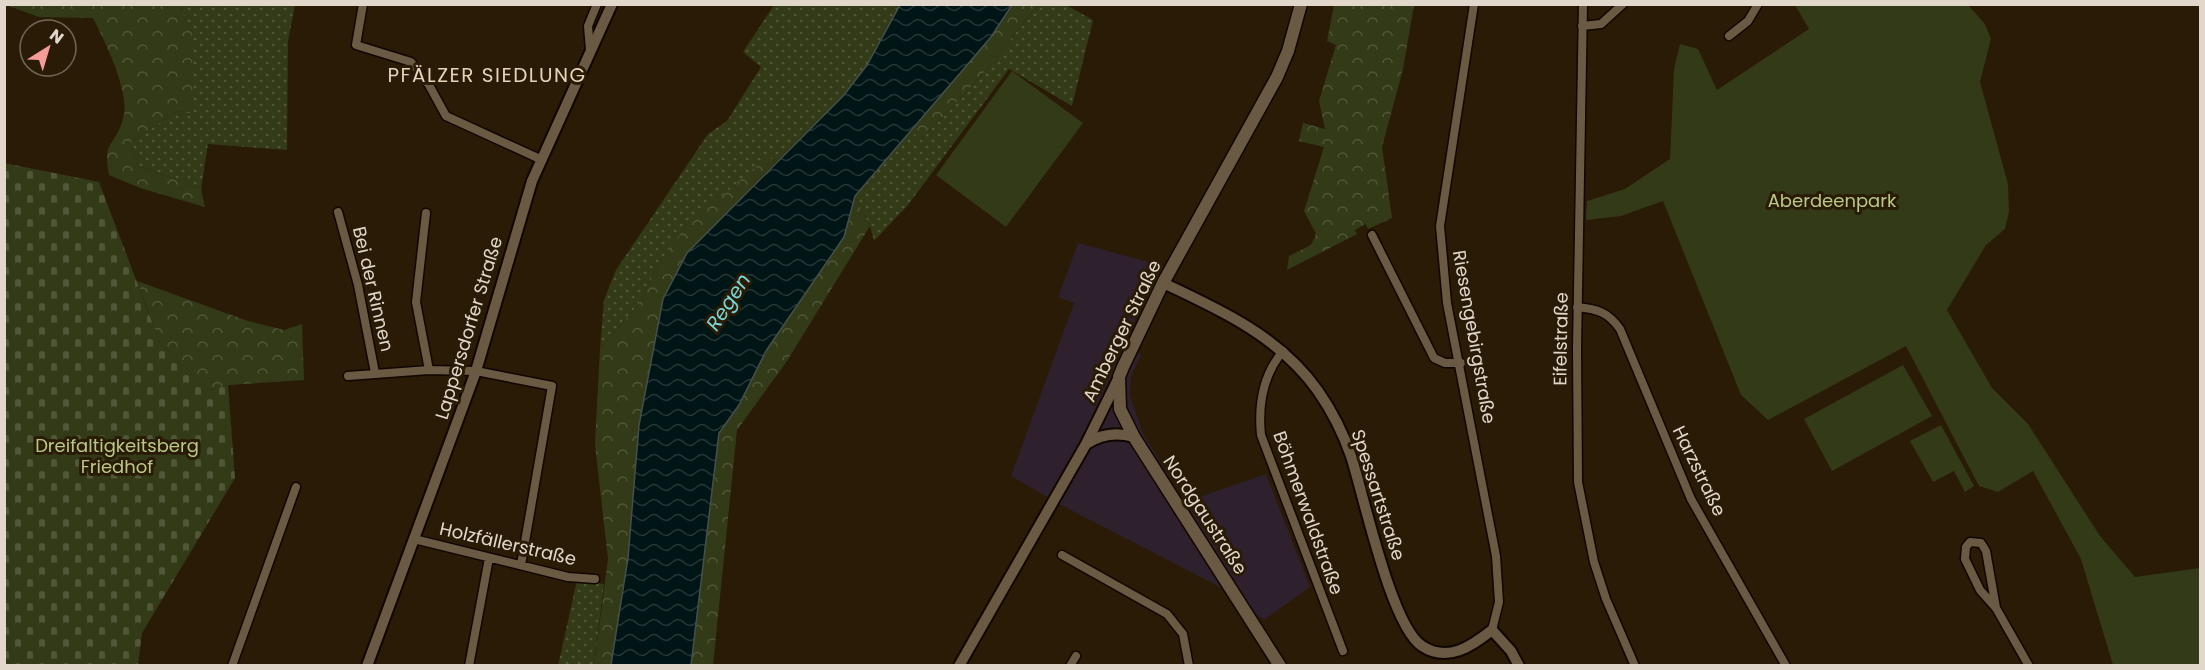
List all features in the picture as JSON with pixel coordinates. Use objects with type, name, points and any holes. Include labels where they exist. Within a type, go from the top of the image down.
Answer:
[{"type":"main road","name":"Amberger Straße","points":[[1119,377],[1139,330],[1163,283],[1277,77],[1288,51],[1301,4]]},
{"type":"main road","name":"Nordgaustraße","points":[[1119,377],[1120,409],[1134,437],[1280,666]]},
{"type":"street","points":[[363,4],[356,45],[411,62],[429,85],[446,116],[540,159]]},
{"type":"street","points":[[590,50],[588,26],[597,4]]},
{"type":"street","name":"Lappersdorfer Straße","points":[[367,666],[476,371],[540,159],[612,4]]},
{"type":"street","name":"Riesengebirgstraße","points":[[1474,4],[1440,226],[1447,303],[1461,363],[1496,556],[1498,602],[1492,630]]},
{"type":"street","name":"Eifelstraße","points":[[1583,4],[1576,447],[1583,511],[1605,599],[1635,666]]},
{"type":"street","points":[[1582,26],[1601,24],[1623,4]]},
{"type":"street","points":[[1728,36],[1748,21],[1758,4]]},
{"type":"street","name":"Bei der Rinnen","points":[[338,212],[358,285],[375,373]]},
{"type":"street","points":[[426,213],[416,302],[429,370]]},
{"type":"street","points":[[1372,235],[1434,358],[1445,363],[1461,363]]},
{"type":"street","name":"Spessartstraße","points":[[1163,283],[1237,319],[1283,351],[1318,391],[1339,426],[1396,604],[1413,638],[1431,650],[1454,652],[1475,643],[1492,630]]},
{"type":"street","name":"Harzstraße","points":[[1577,307],[1597,309],[1608,314],[1620,329],[1691,499],[1786,666]]},
{"type":"street","name":"Böhmerwaldstraße","points":[[1283,351],[1272,364],[1263,391],[1259,419],[1261,435],[1343,651]]},
{"type":"street","points":[[348,376],[429,370],[476,371],[552,386],[521,565]]},
{"type":"street","name":"Amberger Straße","points":[[959,666],[1086,444],[1119,377]]},
{"type":"street","points":[[1086,444],[1094,438],[1113,434],[1134,437]]},
{"type":"street","points":[[232,666],[296,487]]},
{"type":"street","name":"Holzfällerstraße","points":[[414,539],[568,577],[595,579]]},
{"type":"street","points":[[1996,608],[1986,551],[1981,543],[1970,542],[1966,547],[1965,559],[1980,590],[1996,608],[2029,666]]},
{"type":"street","points":[[1062,555],[1167,614],[1183,634],[1190,666]]},
{"type":"street","points":[[469,666],[489,558]]},
{"type":"street","points":[[1492,630],[1511,651],[1519,666]]},
{"type":"street","points":[[1070,666],[1076,656]]},
{"type":"shaded area","points":[[1078,243],[1160,265],[1146,292],[1126,342],[1141,355],[1131,376],[1130,396],[1143,433],[1184,502],[1266,474],[1310,587],[1264,620],[1216,585],[1061,505],[1011,476],[1074,303],[1058,297]]},
{"type":"green space","points":[[6,5],[178,5],[192,31],[193,114],[177,111],[131,142],[139,166],[201,189],[205,207],[140,188],[109,175],[108,149],[123,119],[123,96],[116,68],[93,18],[39,17]]},
{"type":"green space","points":[[178,5],[295,5],[288,41],[287,150],[208,144],[201,189],[139,166],[131,142],[177,111],[192,114],[192,31]]},
{"type":"green space","points":[[774,5],[900,5],[867,65],[844,95],[776,162],[768,157],[662,258],[639,304],[600,348],[604,300],[616,270],[708,134],[727,121],[761,67],[743,52]]},
{"type":"green space","points":[[1012,5],[1038,5],[981,76],[921,140],[911,131],[991,37]]},
{"type":"green space","points":[[1038,5],[1066,5],[1093,20],[1072,106],[1009,69],[908,205],[874,241],[870,226],[855,197],[911,131],[922,139],[981,76]]},
{"type":"green space","points":[[1334,5],[1414,5],[1403,69],[1382,147],[1392,218],[1368,229],[1366,224],[1355,230],[1357,234],[1287,270],[1289,256],[1311,245],[1316,234],[1304,211],[1324,147],[1299,141],[1303,123],[1325,129],[1319,101],[1336,45],[1327,41]]},
{"type":"green space","name":"Aberdeenpark","points":[[1795,5],[1968,5],[1985,24],[1991,39],[1980,82],[2008,184],[2009,211],[2005,229],[1986,245],[1947,310],[1992,388],[2028,424],[2100,536],[2135,577],[2200,568],[2200,665],[2113,665],[2081,559],[2033,471],[1998,492],[1979,486],[1906,346],[1768,420],[1741,395],[1663,201],[1621,216],[1586,220],[1587,201],[1625,189],[1670,159],[1674,69],[1680,44],[1698,49],[1717,90],[1809,29]]},
{"type":"green space","points":[[1012,71],[1083,123],[1006,227],[936,175]]},
{"type":"green space","points":[[768,157],[776,162],[687,253],[663,299],[639,425],[628,558],[613,656],[611,665],[594,666],[608,559],[595,444],[600,348],[639,304],[662,258],[689,223]]},
{"type":"green space","name":"Dreifaltigkeitsberg Friedhof","points":[[4,163],[99,182],[160,343],[209,390],[228,385],[235,478],[142,633],[138,665],[5,665]]},
{"type":"green space","points":[[855,197],[870,226],[787,361],[737,430],[713,665],[691,666],[718,433],[739,405],[766,351],[844,237]]},
{"type":"green space","points":[[137,281],[248,321],[284,330],[302,324],[304,380],[229,385],[209,390],[160,343]]},
{"type":"green space","points":[[1903,365],[1932,416],[1832,471],[1804,419]]},
{"type":"green space","points":[[1941,425],[1974,486],[1965,492],[1954,471],[1933,482],[1910,441]]},
{"type":"green space","points":[[577,580],[604,584],[594,665],[558,666]]},
{"type":"water","name":"Regen","points":[[900,5],[1012,5],[991,37],[855,196],[844,237],[766,351],[739,405],[719,433],[691,665],[611,665],[628,558],[639,425],[663,299],[687,253],[844,95],[867,65]]},
{"type":"district","name":"PFÄLZER SIEDLUNG","points":[[487,75]]}]
